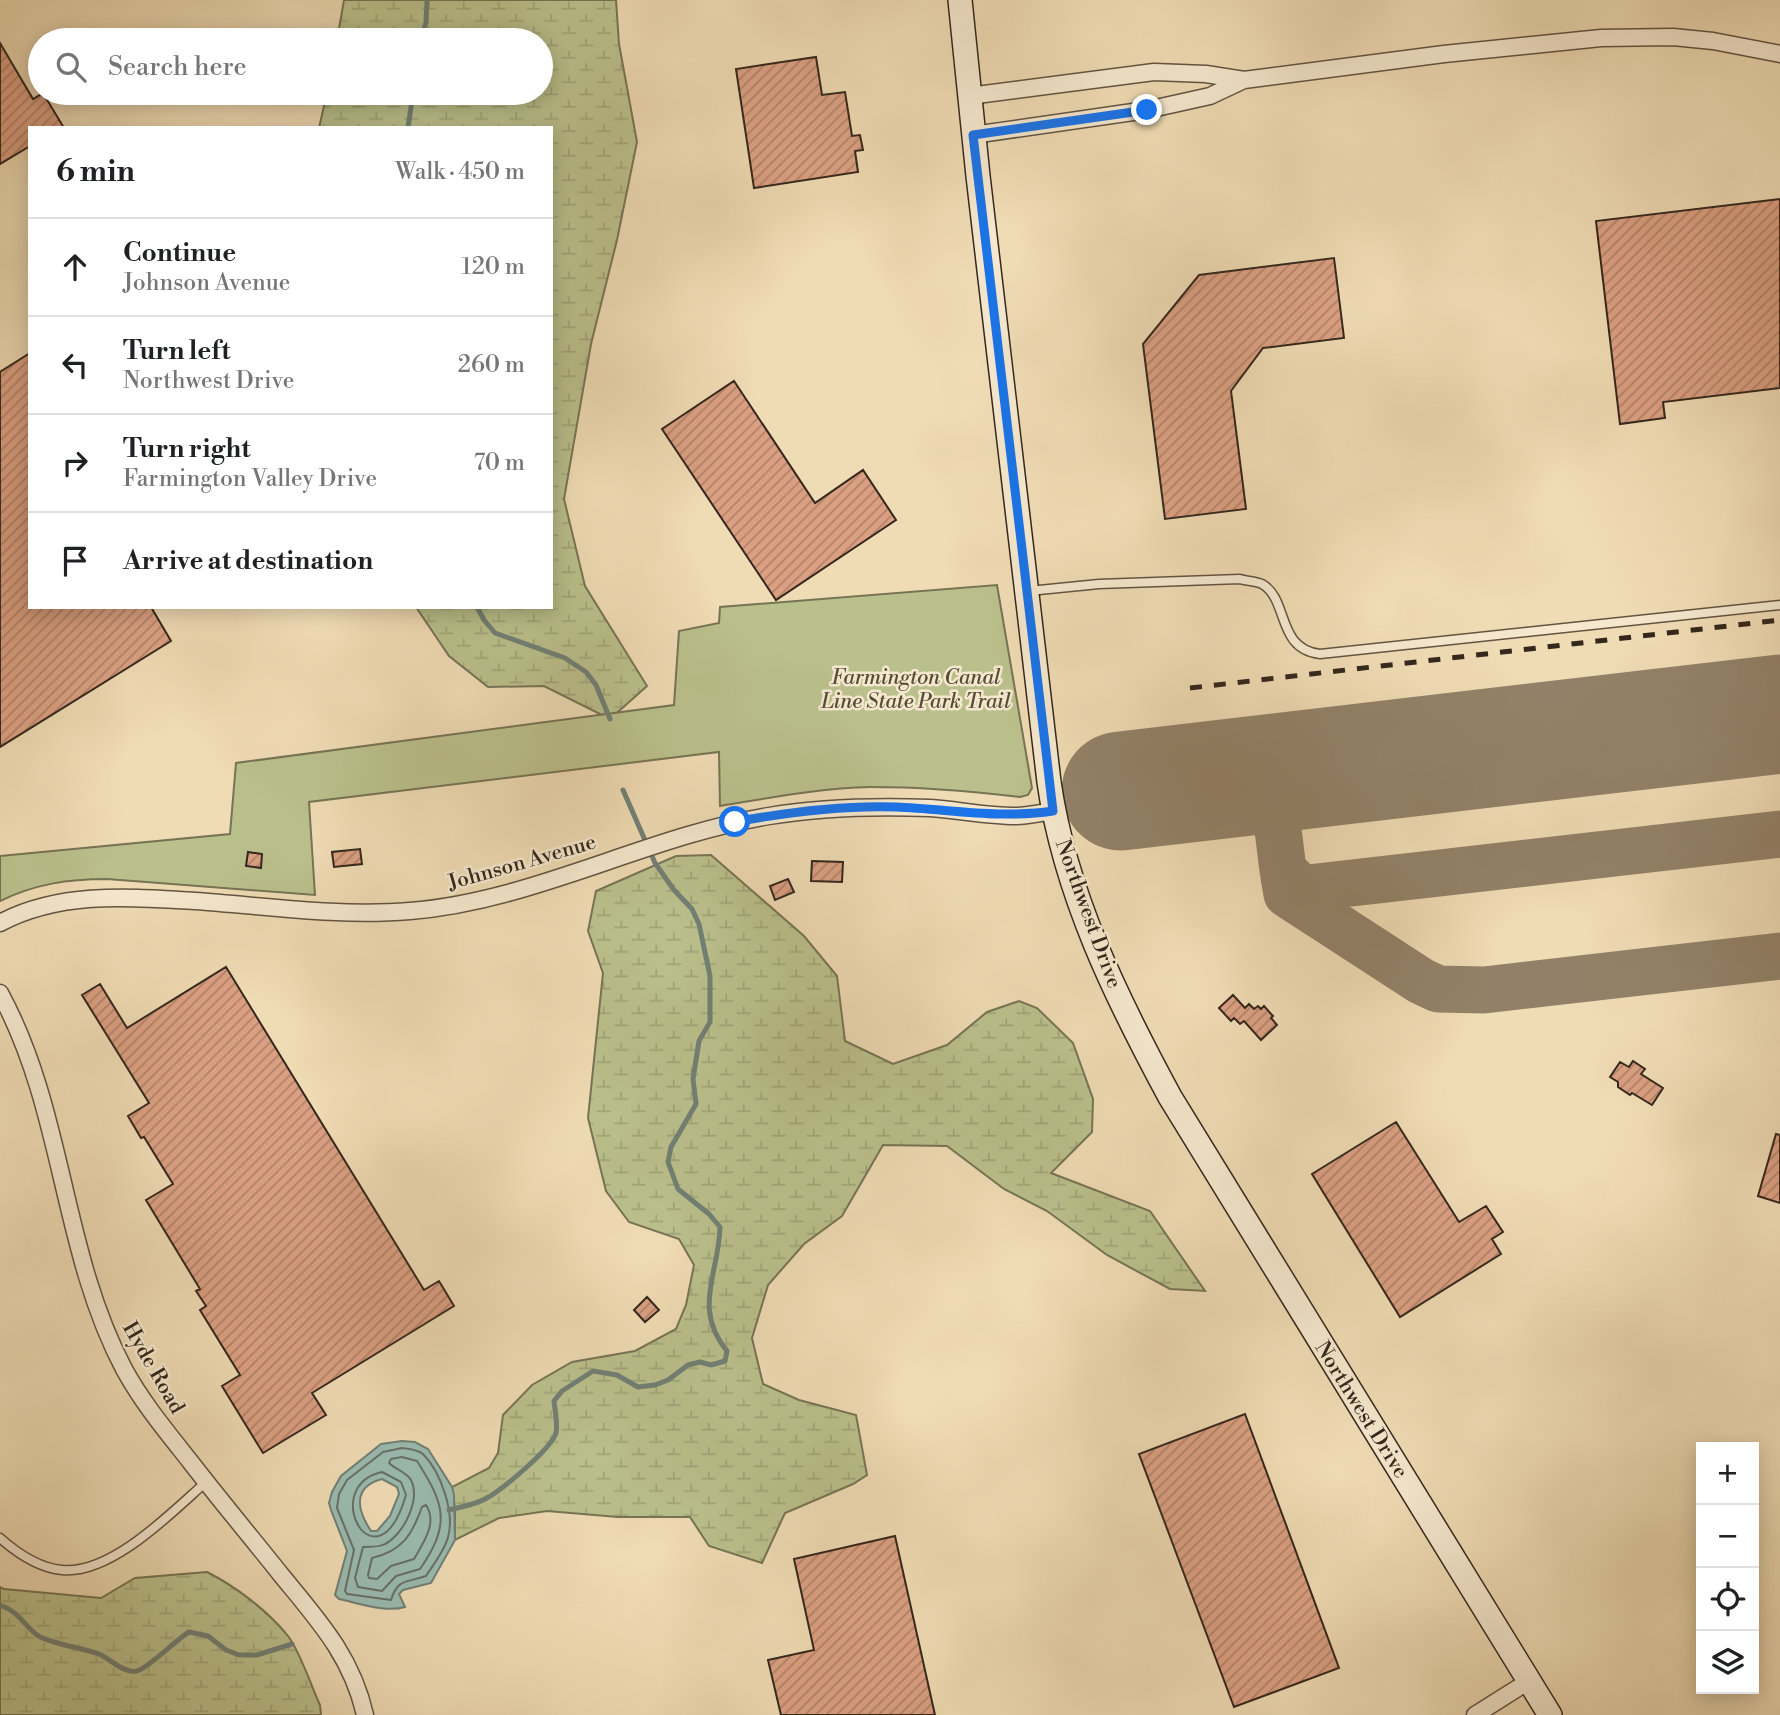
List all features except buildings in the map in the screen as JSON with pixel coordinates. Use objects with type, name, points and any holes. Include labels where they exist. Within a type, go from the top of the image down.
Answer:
[{"type":"main road","name":"Northwest Drive","points":[[960,0],[973,135],[1053,811],[1071,876],[1108,973],[1134,1030],[1170,1097],[1550,1715]]},
{"type":"street","points":[[969,96],[1154,72],[1206,74],[1244,80],[1471,51],[1601,38],[1673,37],[1713,41],[1780,54]]},
{"type":"street","points":[[973,135],[1147,110],[1210,96],[1244,80]]},
{"type":"street","name":"Johnson Avenue","points":[[0,923],[46,906],[90,898],[165,899],[358,912],[412,911],[486,898],[735,822],[807,810],[893,807],[1015,816],[1053,811]]},
{"type":"street","name":"Hyde Road","points":[[0,993],[21,1034],[40,1088],[81,1256],[110,1341],[142,1399],[340,1649],[360,1693],[365,1715]]},
{"type":"street","points":[[1475,1715],[1529,1681]]},
{"type":"lane","points":[[1026,591],[1099,584],[1240,579],[1262,584],[1270,592],[1287,630],[1297,644],[1309,652],[1320,654],[1780,605]]},
{"type":"lane","points":[[0,1538],[13,1549],[40,1564],[61,1570],[83,1570],[103,1562],[161,1522],[206,1482]]},
{"type":"green space","points":[[344,0],[616,0],[619,44],[637,142],[617,240],[591,344],[564,499],[585,586],[647,686],[610,719],[544,686],[488,687],[449,656],[417,609],[553,609],[553,126],[319,126],[324,105],[553,105],[553,28],[339,28]]},
{"type":"green space","name":"Farmington Canal Line State Park Trail","points":[[997,585],[1032,788],[1028,795],[1020,797],[870,787],[813,791],[720,806],[719,752],[309,802],[315,895],[93,879],[65,881],[39,887],[0,901],[0,856],[230,834],[236,763],[674,705],[679,631],[719,623],[720,607]]},
{"type":"green space","points":[[711,855],[804,936],[837,976],[845,1041],[893,1064],[947,1045],[987,1012],[1019,1001],[1037,1008],[1073,1043],[1093,1099],[1092,1132],[1051,1173],[1150,1211],[1205,1291],[1170,1289],[1107,1255],[1047,1211],[1004,1189],[947,1146],[883,1145],[842,1216],[804,1244],[768,1285],[752,1338],[763,1384],[799,1400],[856,1415],[867,1475],[853,1484],[785,1513],[762,1563],[709,1546],[690,1517],[618,1517],[547,1511],[499,1518],[455,1540],[452,1487],[489,1468],[498,1453],[503,1415],[532,1385],[572,1362],[635,1351],[676,1329],[686,1305],[694,1265],[679,1239],[629,1222],[606,1191],[588,1118],[603,973],[588,931],[596,891],[676,856]]},
{"type":"green space","points":[[207,1572],[250,1600],[271,1617],[288,1636],[305,1669],[320,1705],[321,1715],[0,1715],[0,1587],[101,1598],[135,1578]]},
{"type":"water","points":[[415,1442],[428,1449],[452,1487],[454,1495],[455,1540],[431,1583],[403,1590],[399,1594],[405,1607],[397,1609],[363,1605],[339,1599],[335,1595],[347,1551],[329,1503],[332,1492],[341,1476],[381,1444]],"holes":[[[382,1479],[397,1487],[399,1494],[390,1516],[377,1531],[371,1531],[360,1507],[362,1493],[372,1483]]]},
{"type":"waterway","points":[[424,28],[427,0]]},
{"type":"waterway","points":[[408,126],[411,105]]},
{"type":"waterway","points":[[478,609],[495,633],[565,658],[586,672],[596,685],[610,719]]},
{"type":"waterway","points":[[449,1510],[492,1495],[536,1459],[556,1433],[554,1401],[562,1391],[593,1371],[617,1375],[638,1387],[668,1380],[688,1365],[700,1362],[711,1365],[725,1361],[727,1351],[711,1320],[709,1305],[720,1227],[709,1214],[678,1189],[668,1162],[671,1147],[696,1104],[693,1079],[699,1041],[710,1022],[710,976],[699,924],[692,909],[674,890],[655,863],[623,790]]},
{"type":"waterway","points":[[0,1605],[20,1618],[42,1638],[99,1654],[132,1671],[148,1665],[189,1632],[208,1636],[226,1650],[239,1655],[257,1655],[292,1644]]},
{"type":"taxiway","points":[[1766,715],[1780,716]]},
{"type":"taxiway","points":[[1271,773],[1283,870],[1298,885],[1308,888],[1780,834]]},
{"type":"taxiway","points":[[1284,877],[1287,894],[1421,981],[1438,989],[1484,990],[1780,956]]},
{"type":"runway","points":[[1121,791],[1780,714]]},
{"type":"railway","points":[[1190,688],[1780,620]]},
{"type":"route","points":[[735,822],[807,810],[857,807],[934,808],[1015,816],[1053,811],[973,135],[1147,110]]}]
